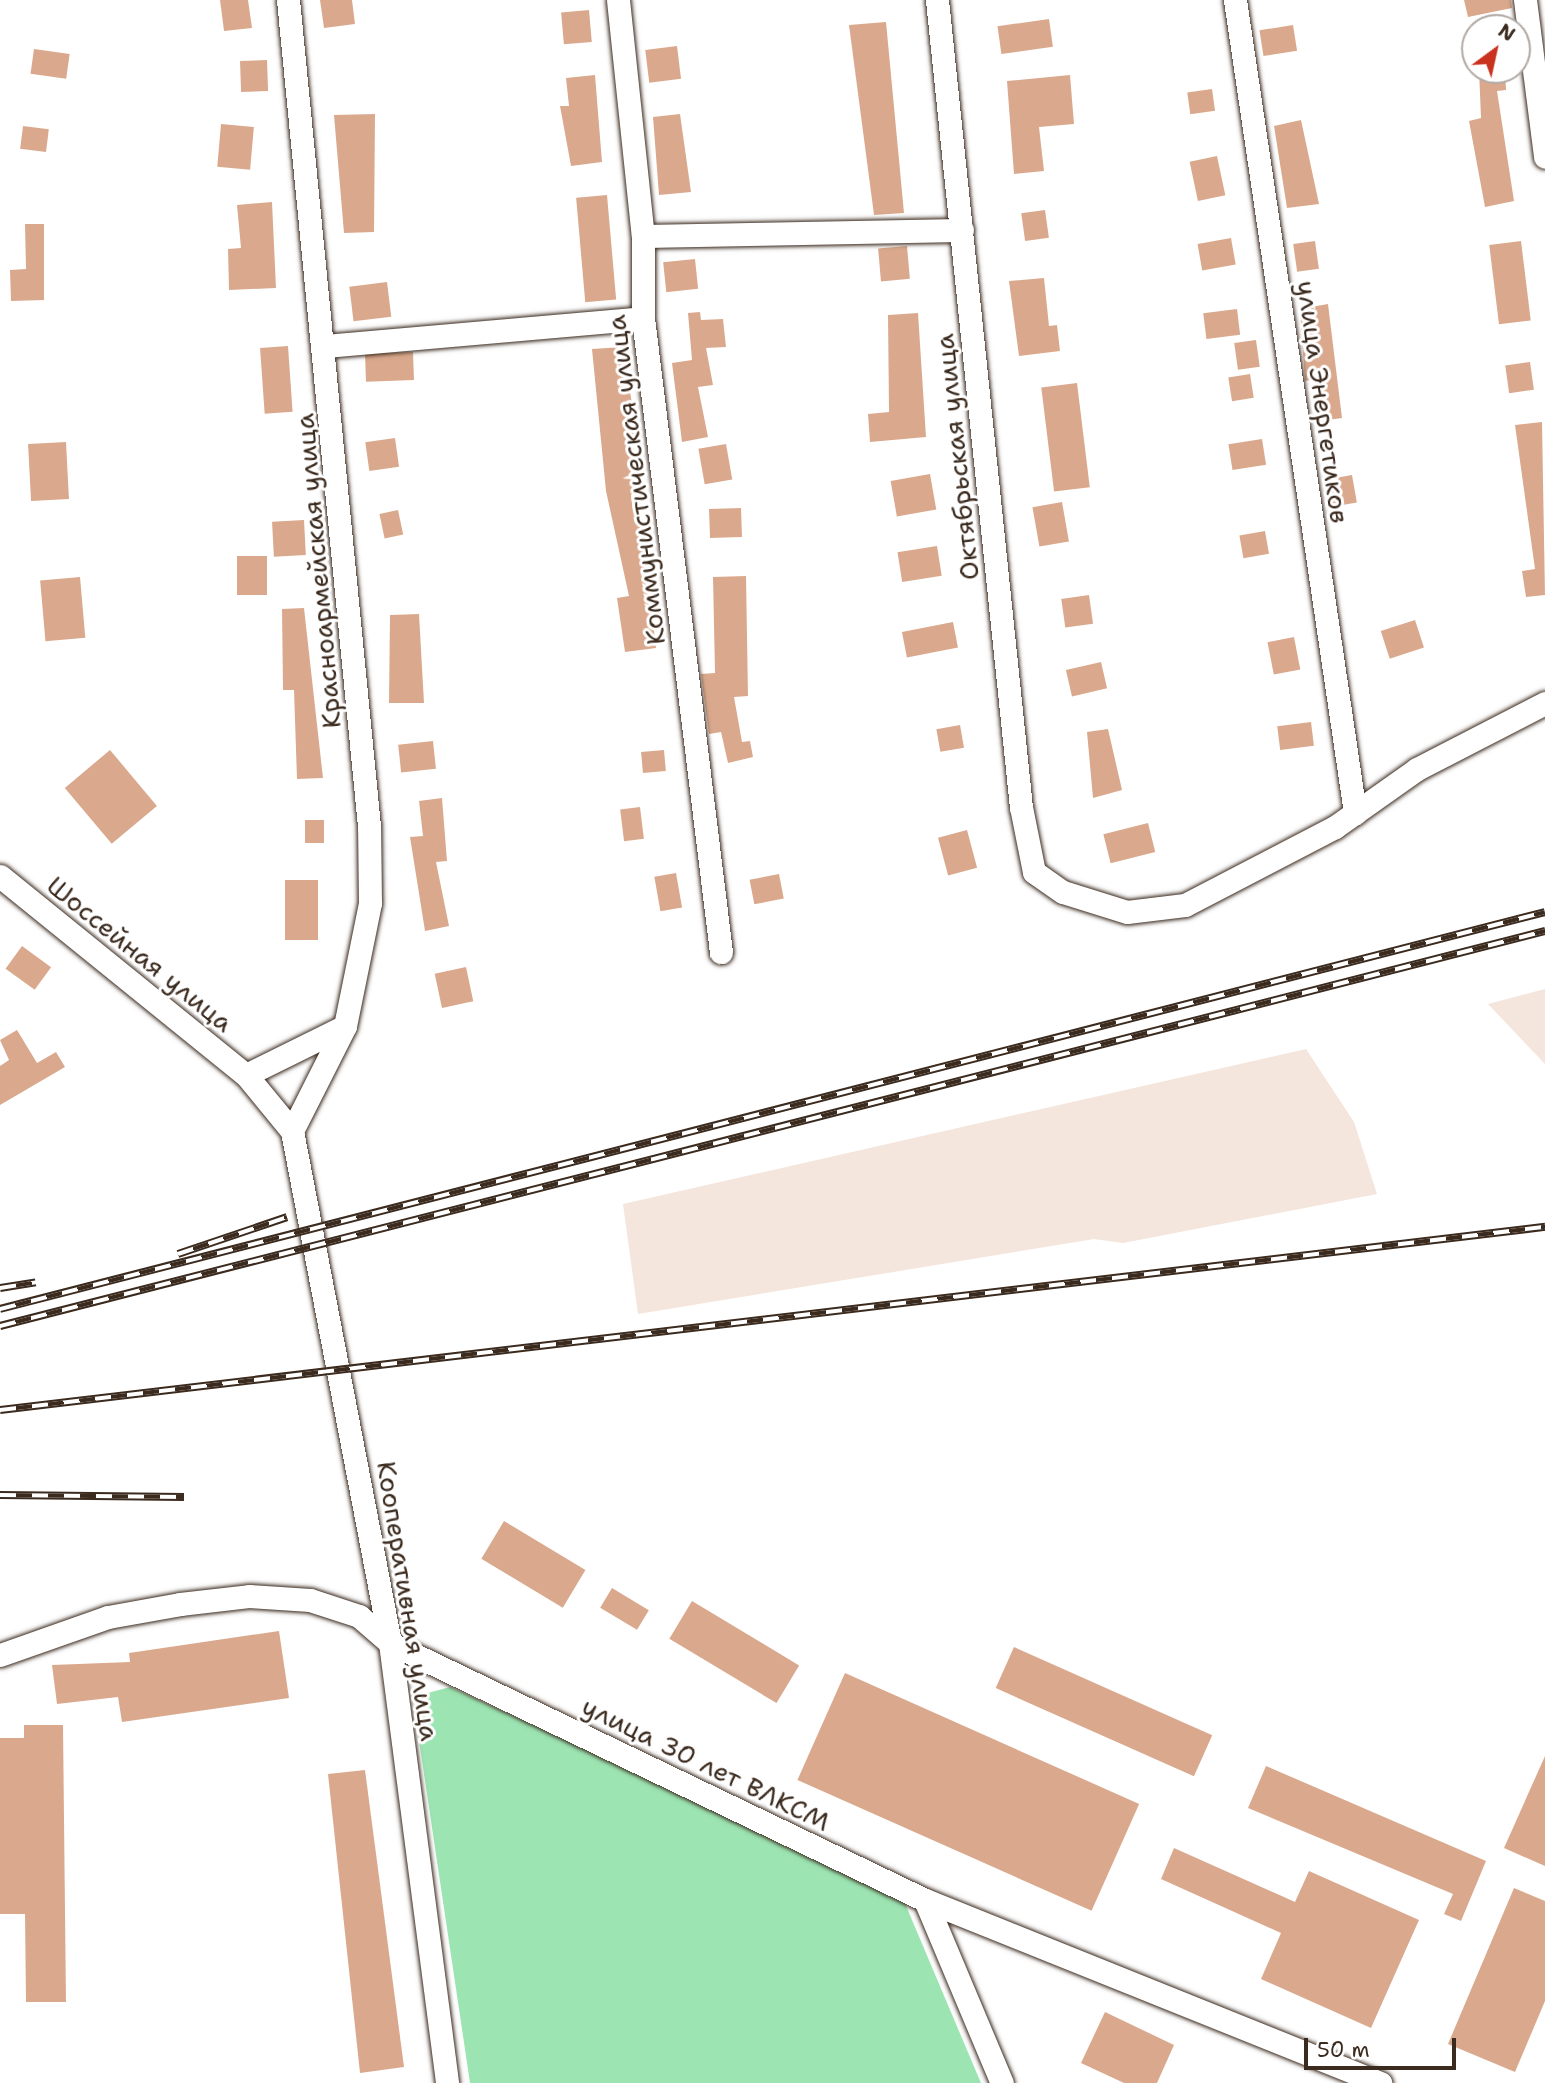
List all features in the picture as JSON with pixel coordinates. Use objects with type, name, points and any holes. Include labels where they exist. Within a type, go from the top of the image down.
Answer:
[{"type":"street","name":"Красноармейская улица","points":[[288,0],[325,346],[369,826],[365,950],[345,1026]]},
{"type":"street","name":"Коммунистическая улица","points":[[618,0],[643,236],[643,318],[722,952]]},
{"type":"street","name":"Октябрьская улица","points":[[937,0],[1021,807],[1034,872],[1063,892],[1127,912],[1185,905],[1355,813],[1417,769],[1545,703]]},
{"type":"street","name":"улица Энергетиков","points":[[1235,0],[1355,813]]},
{"type":"street","points":[[1525,0],[1545,157]]},
{"type":"street","points":[[643,236],[962,230]]},
{"type":"street","points":[[325,346],[643,318]]},
{"type":"street","name":"Шоссейная улица","points":[[0,876],[246,1075]]},
{"type":"street","points":[[246,1075],[345,1026]]},
{"type":"street","points":[[292,1131],[345,1026]]},
{"type":"street","name":"Кооперативная улица","points":[[246,1075],[292,1131],[390,1643],[447,2083]]},
{"type":"street","name":"улица 30 лет ВЛКСМ","points":[[0,1655],[107,1617],[249,1596],[310,1601],[359,1616],[390,1643],[925,1900],[1381,2083]]},
{"type":"street","points":[[925,1900],[1002,2083]]},
{"type":"shaded area","points":[[1545,989],[1545,1064],[1488,1004]]},
{"type":"shaded area","points":[[1306,1049],[1354,1122],[1377,1194],[1123,1243],[1094,1239],[638,1314],[623,1204]]},
{"type":"green space","points":[[450,1687],[901,1894],[981,2083],[470,2083],[416,1720],[424,1694]]},
{"type":"building","points":[[220,0],[248,0],[252,28],[224,31]]},
{"type":"building","points":[[320,0],[352,0],[355,24],[324,28]]},
{"type":"building","points":[[1464,0],[1511,0],[1512,8],[1467,14]]},
{"type":"building","points":[[589,10],[592,42],[564,44],[561,12]]},
{"type":"building","points":[[1049,19],[1053,47],[1001,54],[998,26]]},
{"type":"building","points":[[886,22],[904,213],[874,215],[849,25]]},
{"type":"building","points":[[1293,25],[1297,51],[1263,56],[1259,30]]},
{"type":"building","points":[[677,46],[681,79],[649,83],[645,50]]},
{"type":"building","points":[[34,49],[70,54],[66,79],[31,74]]},
{"type":"building","points":[[267,60],[268,91],[241,92],[240,61]]},
{"type":"building","points":[[595,75],[602,162],[571,166],[560,106],[569,106],[566,78]]},
{"type":"building","points":[[1070,75],[1074,124],[1039,127],[1044,171],[1014,174],[1007,81]]},
{"type":"building","points":[[1480,84],[1506,84],[1506,90],[1497,91],[1514,201],[1485,207],[1469,121],[1481,118]]},
{"type":"building","points":[[1212,89],[1215,111],[1190,114],[1187,92]]},
{"type":"building","points":[[375,114],[374,232],[344,233],[334,115]]},
{"type":"building","points":[[680,114],[691,192],[659,195],[653,117]]},
{"type":"building","points":[[1301,120],[1319,204],[1287,208],[1274,126]]},
{"type":"building","points":[[221,124],[254,127],[250,170],[217,167]]},
{"type":"building","points":[[23,126],[49,129],[46,152],[20,149]]},
{"type":"building","points":[[1217,156],[1225,195],[1198,201],[1190,162]]},
{"type":"building","points":[[607,195],[616,300],[585,302],[576,198]]},
{"type":"building","points":[[272,202],[276,288],[229,290],[228,249],[241,248],[237,205]]},
{"type":"building","points":[[1045,210],[1049,238],[1025,241],[1021,213]]},
{"type":"building","points":[[25,224],[44,224],[44,300],[11,301],[10,270],[26,269]]},
{"type":"building","points":[[1231,238],[1236,265],[1202,270],[1198,244]]},
{"type":"building","points":[[1315,241],[1319,269],[1297,272],[1293,244]]},
{"type":"building","points":[[1521,241],[1531,320],[1499,324],[1489,245]]},
{"type":"building","points":[[907,246],[910,279],[881,281],[878,249]]},
{"type":"building","points":[[695,259],[698,289],[666,292],[663,262]]},
{"type":"building","points":[[1044,278],[1049,326],[1057,325],[1060,351],[1019,356],[1009,281]]},
{"type":"building","points":[[387,282],[391,317],[354,321],[349,287]]},
{"type":"building","points":[[1328,304],[1342,418],[1321,421],[1315,379],[1305,381],[1300,309]]},
{"type":"building","points":[[1237,309],[1240,335],[1206,339],[1203,313]]},
{"type":"building","points":[[700,312],[701,320],[723,319],[726,347],[706,348],[713,385],[698,387],[708,437],[682,442],[672,363],[692,360],[688,313]]},
{"type":"building","points":[[918,313],[926,437],[870,442],[868,414],[889,412],[888,315]]},
{"type":"building","points":[[1256,340],[1260,367],[1238,370],[1234,343]]},
{"type":"building","points":[[288,346],[293,412],[265,414],[260,348]]},
{"type":"building","points":[[623,347],[637,436],[632,437],[638,487],[631,495],[633,510],[640,510],[656,648],[625,652],[617,598],[629,596],[606,491],[592,349]]},
{"type":"building","points":[[413,352],[414,380],[366,382],[365,354]]},
{"type":"building","points":[[1530,362],[1534,390],[1509,393],[1505,365]]},
{"type":"building","points":[[1250,374],[1254,398],[1232,401],[1228,377]]},
{"type":"building","points":[[1077,383],[1090,487],[1054,492],[1041,387]]},
{"type":"building","points":[[1542,422],[1545,595],[1526,597],[1522,571],[1535,569],[1515,425]]},
{"type":"building","points":[[395,438],[399,467],[369,471],[365,442]]},
{"type":"building","points":[[1262,439],[1266,465],[1232,470],[1228,444]]},
{"type":"building","points":[[66,442],[69,499],[31,501],[28,444]]},
{"type":"building","points":[[726,444],[732,479],[705,484],[698,449]]},
{"type":"building","points":[[930,474],[936,509],[897,516],[891,481]]},
{"type":"building","points":[[1352,475],[1357,503],[1331,507],[1326,480]]},
{"type":"building","points":[[1062,502],[1069,541],[1039,547],[1032,507]]},
{"type":"building","points":[[741,508],[742,537],[710,538],[709,509]]},
{"type":"building","points":[[398,510],[403,534],[385,538],[379,514]]},
{"type":"building","points":[[304,520],[306,555],[274,557],[272,522]]},
{"type":"building","points":[[1265,531],[1269,554],[1243,558],[1239,536]]},
{"type":"building","points":[[937,546],[942,576],[902,582],[897,552]]},
{"type":"building","points":[[237,556],[267,556],[267,595],[237,595]]},
{"type":"building","points":[[746,576],[748,696],[734,697],[742,742],[750,741],[753,757],[728,763],[721,732],[709,734],[701,674],[715,673],[713,577]]},
{"type":"building","points":[[80,577],[85,638],[45,641],[40,580]]},
{"type":"building","points":[[1089,595],[1093,624],[1065,628],[1061,599]]},
{"type":"building","points":[[304,608],[323,778],[297,779],[294,690],[283,690],[282,609]]},
{"type":"building","points":[[419,614],[424,703],[389,703],[390,615]]},
{"type":"building","points":[[1415,620],[1424,648],[1390,659],[1381,631]]},
{"type":"building","points":[[953,622],[958,648],[907,657],[902,632]]},
{"type":"building","points":[[1294,637],[1300,669],[1274,675],[1267,642]]},
{"type":"building","points":[[1101,662],[1107,688],[1072,696],[1066,670]]},
{"type":"building","points":[[1311,722],[1314,746],[1280,750],[1277,726]]},
{"type":"building","points":[[960,725],[964,748],[940,752],[936,729]]},
{"type":"building","points":[[1108,729],[1122,790],[1093,798],[1087,732]]},
{"type":"building","points":[[433,741],[436,769],[401,773],[398,745]]},
{"type":"building","points":[[110,750],[157,806],[112,844],[65,788]]},
{"type":"building","points":[[664,750],[666,771],[643,773],[641,752]]},
{"type":"building","points":[[442,798],[447,861],[436,862],[449,926],[425,931],[410,837],[423,836],[419,801]]},
{"type":"building","points":[[640,807],[644,839],[624,841],[620,809]]},
{"type":"building","points":[[305,820],[324,820],[324,843],[305,843]]},
{"type":"building","points":[[1148,823],[1155,852],[1111,863],[1103,834]]},
{"type":"building","points":[[967,830],[977,868],[948,875],[938,838]]},
{"type":"building","points":[[676,873],[682,907],[660,911],[654,877]]},
{"type":"building","points":[[779,874],[784,899],[754,904],[750,880]]},
{"type":"building","points":[[285,880],[318,880],[318,940],[285,940]]},
{"type":"building","points":[[22,946],[51,967],[35,990],[6,969]]},
{"type":"building","points":[[466,967],[473,1001],[442,1008],[435,974]]},
{"type":"building","points":[[17,1030],[37,1063],[56,1052],[65,1067],[0,1105],[0,1066],[9,1060],[0,1040]]},
{"type":"building","points":[[504,1521],[585,1570],[563,1608],[481,1559]]},
{"type":"building","points":[[612,1588],[649,1610],[637,1630],[600,1608]]},
{"type":"building","points":[[692,1601],[799,1665],[776,1703],[669,1639]]},
{"type":"building","points":[[279,1631],[289,1698],[122,1722],[118,1697],[57,1704],[52,1665],[130,1662],[129,1653]]},
{"type":"building","points":[[1014,1647],[1212,1735],[1194,1776],[996,1688]]},
{"type":"building","points":[[845,1673],[1139,1804],[1092,1911],[797,1780]]},
{"type":"building","points":[[24,1725],[63,1725],[66,2002],[26,2002],[25,1914],[0,1914],[0,1738],[24,1738]]},
{"type":"building","points":[[1545,1756],[1545,1866],[1504,1848]]},
{"type":"building","points":[[1266,1766],[1486,1861],[1461,1921],[1444,1914],[1453,1894],[1248,1808]]},
{"type":"building","points":[[365,1770],[404,2067],[360,2073],[328,1774]]},
{"type":"building","points":[[1174,1848],[1295,1902],[1309,1871],[1419,1920],[1371,2028],[1261,1979],[1281,1933],[1161,1879]]},
{"type":"building","points":[[1514,1888],[1545,1901],[1545,2001],[1515,2072],[1448,2044]]},
{"type":"building","points":[[1105,2012],[1174,2045],[1157,2083],[1124,2083],[1081,2063]]},
{"type":"railway","points":[[0,1309],[1545,912]]},
{"type":"railway","points":[[0,1326],[1545,931]]},
{"type":"railway","points":[[178,1254],[287,1217]]},
{"type":"railway","points":[[0,1410],[1545,1227]]},
{"type":"railway","points":[[0,1288],[36,1282]]},
{"type":"railway","points":[[0,1495],[184,1497]]}]
